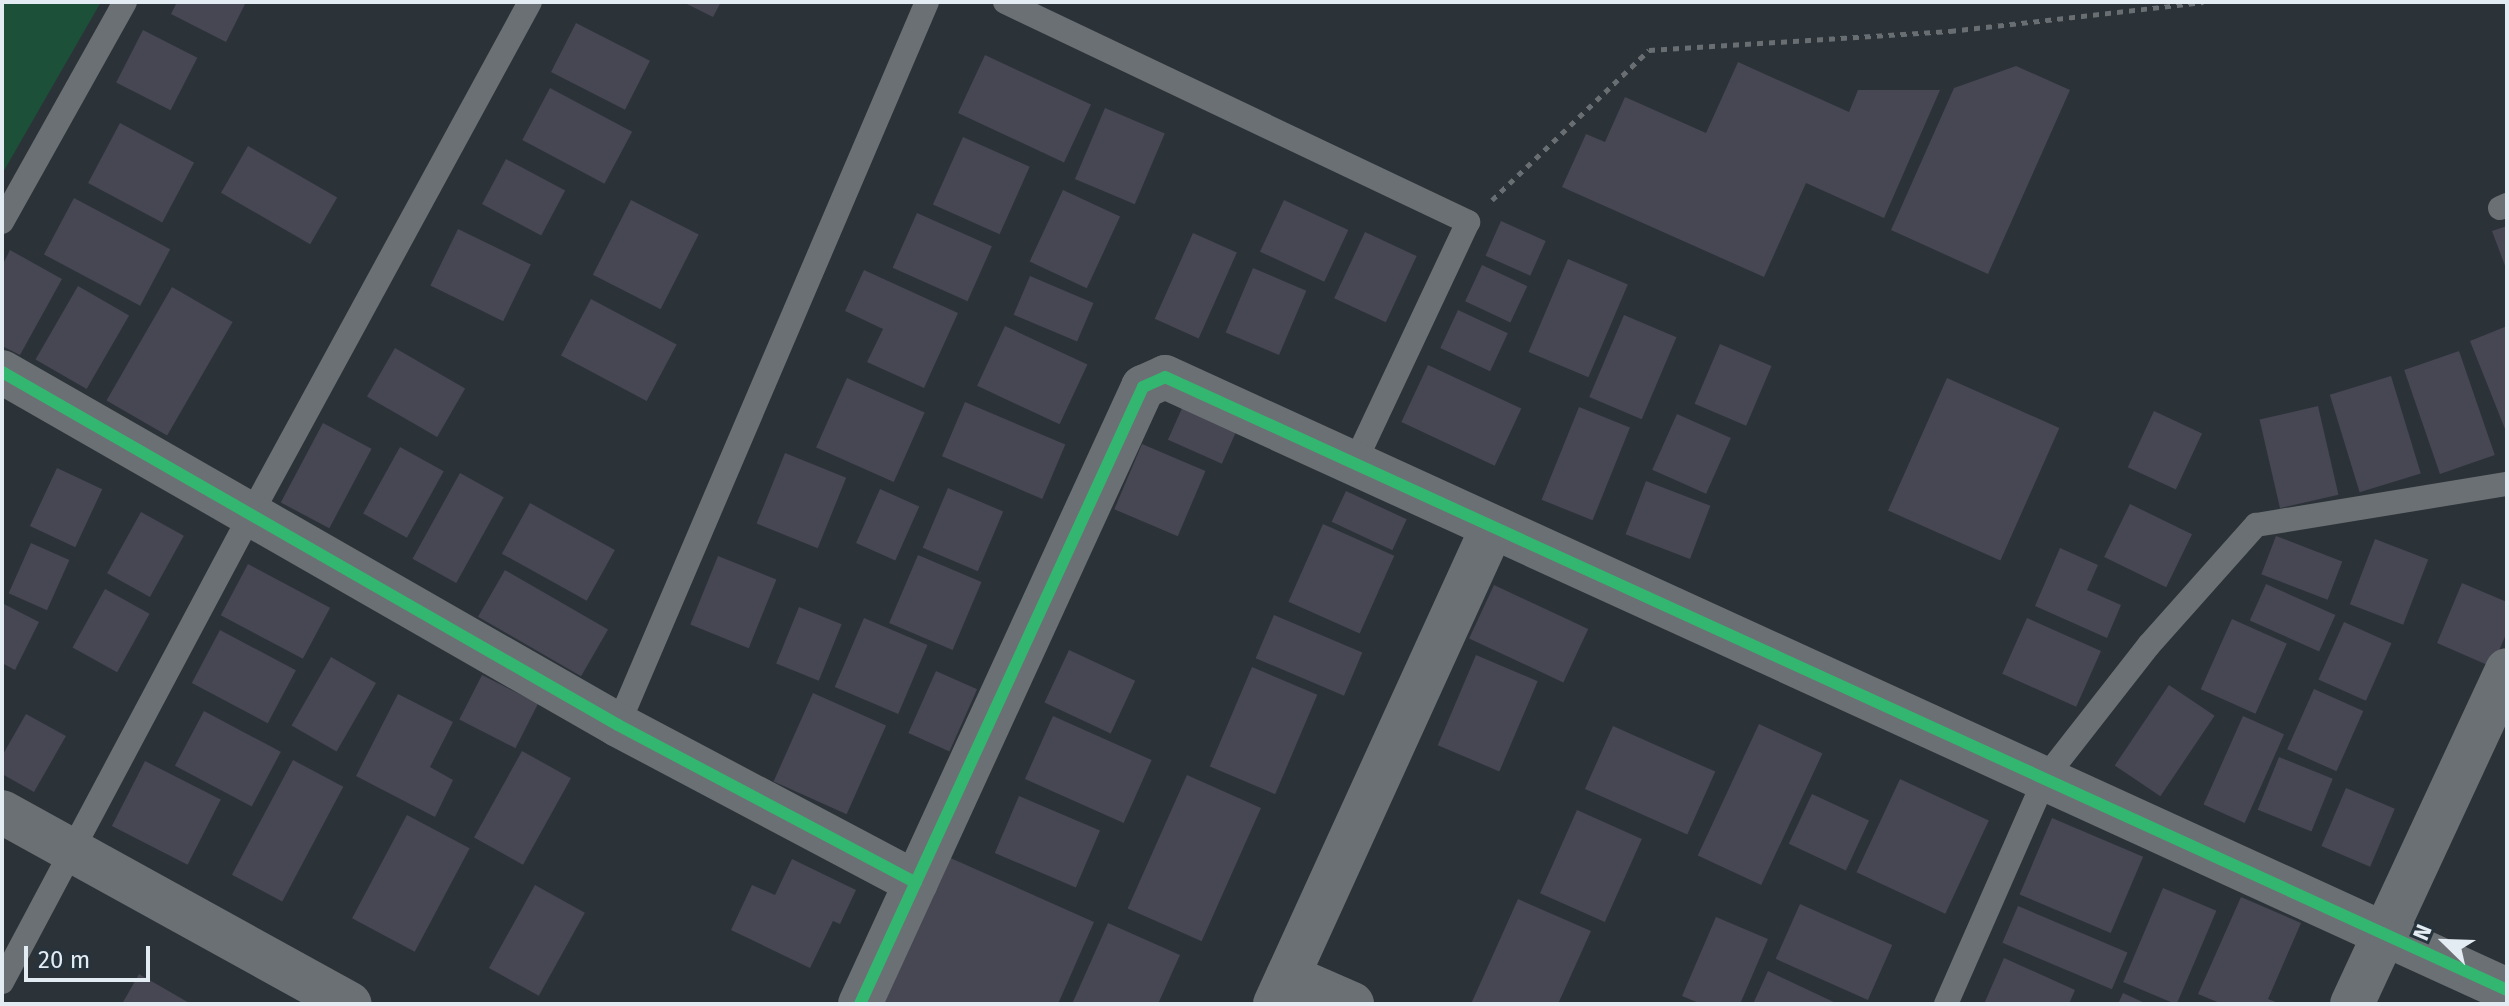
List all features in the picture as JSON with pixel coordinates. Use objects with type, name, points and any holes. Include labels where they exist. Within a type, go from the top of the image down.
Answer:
[{"type":"street","points":[[2,372],[618,725],[916,883]]},
{"type":"street","points":[[860,1004],[1143,387],[1165,377],[2507,990]]},
{"type":"street","points":[[1352,1004],[1282,990],[1492,528]]},
{"type":"street","points":[[2352,1004],[2507,670]]},
{"type":"street","points":[[2,812],[350,1004]]},
{"type":"lane","points":[[2,222],[125,2]]},
{"type":"lane","points":[[2,982],[250,516],[530,2]]},
{"type":"lane","points":[[618,725],[927,2]]},
{"type":"lane","points":[[1005,2],[1468,222],[1354,464]]},
{"type":"lane","points":[[1946,1004],[2045,778],[2149,645],[2256,525],[2507,484]]},
{"type":"path","points":[[1468,222],[1649,50],[1950,31],[2203,2]]},
{"type":"green space","points":[[2,2],[101,2],[2,174]]},
{"type":"building","points":[[177,2],[246,2],[226,42],[171,14]]},
{"type":"building","points":[[683,2],[721,2],[713,17]]},
{"type":"building","points":[[576,23],[650,61],[625,110],[551,72]]},
{"type":"building","points":[[143,30],[197,58],[171,110],[116,83]]},
{"type":"building","points":[[985,55],[1091,104],[1064,162],[958,113]]},
{"type":"building","points":[[1738,62],[1849,112],[1858,90],[1940,90],[1884,218],[1806,183],[1764,277],[1562,187],[1586,134],[1605,142],[1625,97],[1706,133]]},
{"type":"building","points":[[2016,66],[2070,90],[1988,274],[1891,230],[1954,88]]},
{"type":"building","points":[[550,88],[632,132],[604,184],[522,140]]},
{"type":"building","points":[[1105,108],[1165,133],[1135,204],[1075,179]]},
{"type":"building","points":[[120,123],[194,162],[162,222],[88,183]]},
{"type":"building","points":[[963,137],[1030,167],[1000,234],[933,205]]},
{"type":"building","points":[[248,146],[337,197],[310,244],[221,193]]},
{"type":"building","points":[[506,159],[565,190],[541,235],[482,204]]},
{"type":"building","points":[[1063,190],[1120,217],[1087,288],[1030,262]]},
{"type":"building","points":[[74,198],[170,249],[140,306],[44,255]]},
{"type":"building","points":[[631,200],[699,235],[661,309],[593,275]]},
{"type":"building","points":[[1284,200],[1348,230],[1324,282],[1260,252]]},
{"type":"building","points":[[917,213],[992,246],[968,301],[893,268]]},
{"type":"building","points":[[1501,221],[1546,241],[1530,276],[1486,256]]},
{"type":"building","points":[[2507,226],[2507,271],[2492,231]]},
{"type":"building","points":[[458,229],[531,265],[503,321],[430,286]]},
{"type":"building","points":[[1365,232],[1417,256],[1386,322],[1334,298]]},
{"type":"building","points":[[1193,233],[1237,253],[1199,338],[1155,319]]},
{"type":"building","points":[[10,250],[62,279],[20,355],[2,346],[2,266]]},
{"type":"building","points":[[1568,259],[1628,284],[1588,377],[1529,352]]},
{"type":"building","points":[[1482,265],[1527,286],[1510,322],[1465,301]]},
{"type":"building","points":[[1253,268],[1306,291],[1279,355],[1226,332]]},
{"type":"building","points":[[864,270],[958,313],[924,388],[867,362],[883,329],[845,311]]},
{"type":"building","points":[[1030,276],[1094,303],[1077,342],[1014,315]]},
{"type":"building","points":[[78,286],[129,316],[87,389],[36,360]]},
{"type":"building","points":[[172,287],[233,322],[167,435],[106,400]]},
{"type":"building","points":[[591,299],[677,345],[647,401],[561,356]]},
{"type":"building","points":[[1458,310],[1508,333],[1490,371],[1440,348]]},
{"type":"building","points":[[1624,315],[1676,337],[1642,419],[1589,397]]},
{"type":"building","points":[[1005,326],[1087,364],[1060,424],[977,386]]},
{"type":"building","points":[[2507,326],[2507,434],[2470,341]]},
{"type":"building","points":[[1720,344],[1772,366],[1746,426],[1695,404]]},
{"type":"building","points":[[395,348],[465,388],[437,437],[367,396]]},
{"type":"building","points":[[2459,351],[2495,455],[2440,474],[2404,370]]},
{"type":"building","points":[[1428,365],[1521,409],[1495,466],[1401,422]]},
{"type":"building","points":[[2391,376],[2421,474],[2360,492],[2330,395]]},
{"type":"building","points":[[847,378],[925,413],[894,482],[816,447]]},
{"type":"building","points":[[1947,378],[2059,428],[2000,560],[1888,510]]},
{"type":"building","points":[[965,402],[1065,445],[1042,499],[942,456]]},
{"type":"building","points":[[1183,406],[1237,430],[1222,464],[1168,440]]},
{"type":"building","points":[[2318,406],[2338,495],[2280,508],[2260,419]]},
{"type":"building","points":[[1579,407],[1630,428],[1593,520],[1542,500]]},
{"type":"building","points":[[2154,411],[2202,433],[2176,490],[2128,467]]},
{"type":"building","points":[[1677,414],[1731,438],[1706,494],[1652,470]]},
{"type":"building","points":[[323,423],[372,449],[329,528],[281,502]]},
{"type":"building","points":[[1142,444],[1206,471],[1178,536],[1114,509]]},
{"type":"building","points":[[400,447],[444,471],[407,538],[363,513]]},
{"type":"building","points":[[785,453],[846,478],[818,548],[757,523]]},
{"type":"building","points":[[57,468],[102,489],[75,547],[30,526]]},
{"type":"building","points":[[460,473],[504,497],[456,583],[412,559]]},
{"type":"building","points":[[1646,481],[1710,506],[1690,559],[1626,534]]},
{"type":"building","points":[[948,488],[1003,511],[978,571],[923,548]]},
{"type":"building","points":[[880,489],[919,506],[895,560],[856,543]]},
{"type":"building","points":[[1346,491],[1407,519],[1392,550],[1332,522]]},
{"type":"building","points":[[530,503],[615,550],[587,601],[502,554]]},
{"type":"building","points":[[2130,504],[2192,534],[2166,587],[2104,557]]},
{"type":"building","points":[[141,512],[184,536],[150,597],[107,573]]},
{"type":"building","points":[[1323,524],[1394,556],[1360,633],[1288,602]]},
{"type":"building","points":[[2276,536],[2342,561],[2328,600],[2261,574]]},
{"type":"building","points":[[2375,539],[2428,559],[2403,625],[2350,604]]},
{"type":"building","points":[[31,543],[69,560],[47,610],[9,593]]},
{"type":"building","points":[[2060,548],[2098,565],[2087,590],[2121,605],[2107,638],[2035,606]]},
{"type":"building","points":[[918,555],[982,582],[953,650],[889,623]]},
{"type":"building","points":[[718,556],[776,580],[749,648],[690,625]]},
{"type":"building","points":[[248,564],[330,608],[303,659],[221,615]]},
{"type":"building","points":[[505,570],[608,629],[581,676],[478,617]]},
{"type":"building","points":[[2462,583],[2507,602],[2507,632],[2492,667],[2437,643]]},
{"type":"building","points":[[2266,584],[2335,615],[2319,651],[2250,621]]},
{"type":"building","points":[[1494,585],[1588,629],[1563,682],[1469,638]]},
{"type":"building","points":[[105,589],[150,614],[117,672],[73,648]]},
{"type":"building","points":[[2,603],[39,622],[15,670],[2,663]]},
{"type":"building","points":[[799,607],[842,624],[819,681],[776,664]]},
{"type":"building","points":[[1274,615],[1362,653],[1344,696],[1256,658]]},
{"type":"building","points":[[864,618],[928,645],[898,714],[835,687]]},
{"type":"building","points":[[2027,618],[2101,651],[2076,707],[2002,674]]},
{"type":"building","points":[[2232,619],[2287,643],[2255,714],[2201,689]]},
{"type":"building","points":[[2344,622],[2392,643],[2366,701],[2318,680]]},
{"type":"building","points":[[220,630],[296,670],[268,723],[192,683]]},
{"type":"building","points":[[1069,650],[1135,681],[1111,733],[1044,703]]},
{"type":"building","points":[[1476,655],[1538,681],[1499,771],[1438,745]]},
{"type":"building","points":[[331,657],[376,683],[337,751],[292,725]]},
{"type":"building","points":[[1252,667],[1317,695],[1275,794],[1210,766]]},
{"type":"building","points":[[936,671],[977,689],[949,751],[908,733]]},
{"type":"building","points":[[482,675],[538,704],[515,748],[459,720]]},
{"type":"building","points":[[2169,685],[2215,716],[2160,796],[2115,765]]},
{"type":"building","points":[[2314,689],[2363,711],[2336,771],[2287,749]]},
{"type":"building","points":[[813,693],[886,726],[847,814],[774,782]]},
{"type":"building","points":[[398,694],[453,722],[430,767],[453,780],[435,817],[356,776]]},
{"type":"building","points":[[204,711],[281,752],[252,807],[175,766]]},
{"type":"building","points":[[26,714],[66,736],[34,792],[2,774],[2,756]]},
{"type":"building","points":[[1053,716],[1152,760],[1124,823],[1025,779]]},
{"type":"building","points":[[2243,716],[2284,734],[2245,823],[2204,805]]},
{"type":"building","points":[[1759,724],[1822,754],[1761,885],[1698,855]]},
{"type":"building","points":[[1613,726],[1715,772],[1687,835],[1585,789]]},
{"type":"building","points":[[522,751],[571,778],[523,865],[474,838]]},
{"type":"building","points":[[2279,757],[2333,779],[2311,832],[2258,810]]},
{"type":"building","points":[[293,760],[343,787],[282,902],[232,875]]},
{"type":"building","points":[[145,761],[221,800],[188,865],[112,826]]},
{"type":"building","points":[[1187,775],[1261,808],[1202,941],[1128,908]]},
{"type":"building","points":[[1900,779],[1989,820],[1945,914],[1856,872]]},
{"type":"building","points":[[2346,788],[2395,809],[2370,867],[2321,846]]},
{"type":"building","points":[[1812,794],[1869,821],[1846,870],[1789,844]]},
{"type":"building","points":[[1019,796],[1100,830],[1076,887],[995,853]]},
{"type":"building","points":[[1577,810],[1642,839],[1605,922],[1540,893]]},
{"type":"building","points":[[407,815],[470,848],[415,952],[352,918]]},
{"type":"building","points":[[2052,818],[2143,857],[2111,933],[2020,894]]},
{"type":"building","points":[[946,856],[1094,922],[1058,1004],[880,1004]]},
{"type":"building","points":[[792,859],[856,890],[840,924],[833,921],[810,968],[731,930],[752,885],[775,895]]},
{"type":"building","points":[[535,885],[585,913],[539,996],[489,968]]},
{"type":"building","points":[[2163,888],[2216,911],[2177,1004],[2123,982]]},
{"type":"building","points":[[2241,897],[2301,923],[2268,999],[2281,1004],[2222,1004],[2198,994]]},
{"type":"building","points":[[1518,899],[1591,931],[1558,1004],[1471,1004]]},
{"type":"building","points":[[1800,904],[1892,945],[1868,1000],[1776,959]]},
{"type":"building","points":[[2018,906],[2128,952],[2112,989],[2002,943]]},
{"type":"building","points":[[1716,917],[1768,939],[1740,1004],[1701,1004],[1682,996]]},
{"type":"building","points":[[1108,923],[1180,955],[1158,1004],[1072,1004]]},
{"type":"building","points":[[2004,958],[2075,990],[2069,1004],[1984,1004]]},
{"type":"building","points":[[1768,971],[1838,1004],[1753,1004]]},
{"type":"building","points":[[139,974],[191,1004],[122,1004]]},
{"type":"building","points":[[2123,993],[2147,1004],[2118,1004]]},
{"type":"cycle path","points":[[2,372],[618,725],[916,883]]},
{"type":"cycle path","points":[[860,1004],[1143,387],[1165,377],[2507,990]]}]
